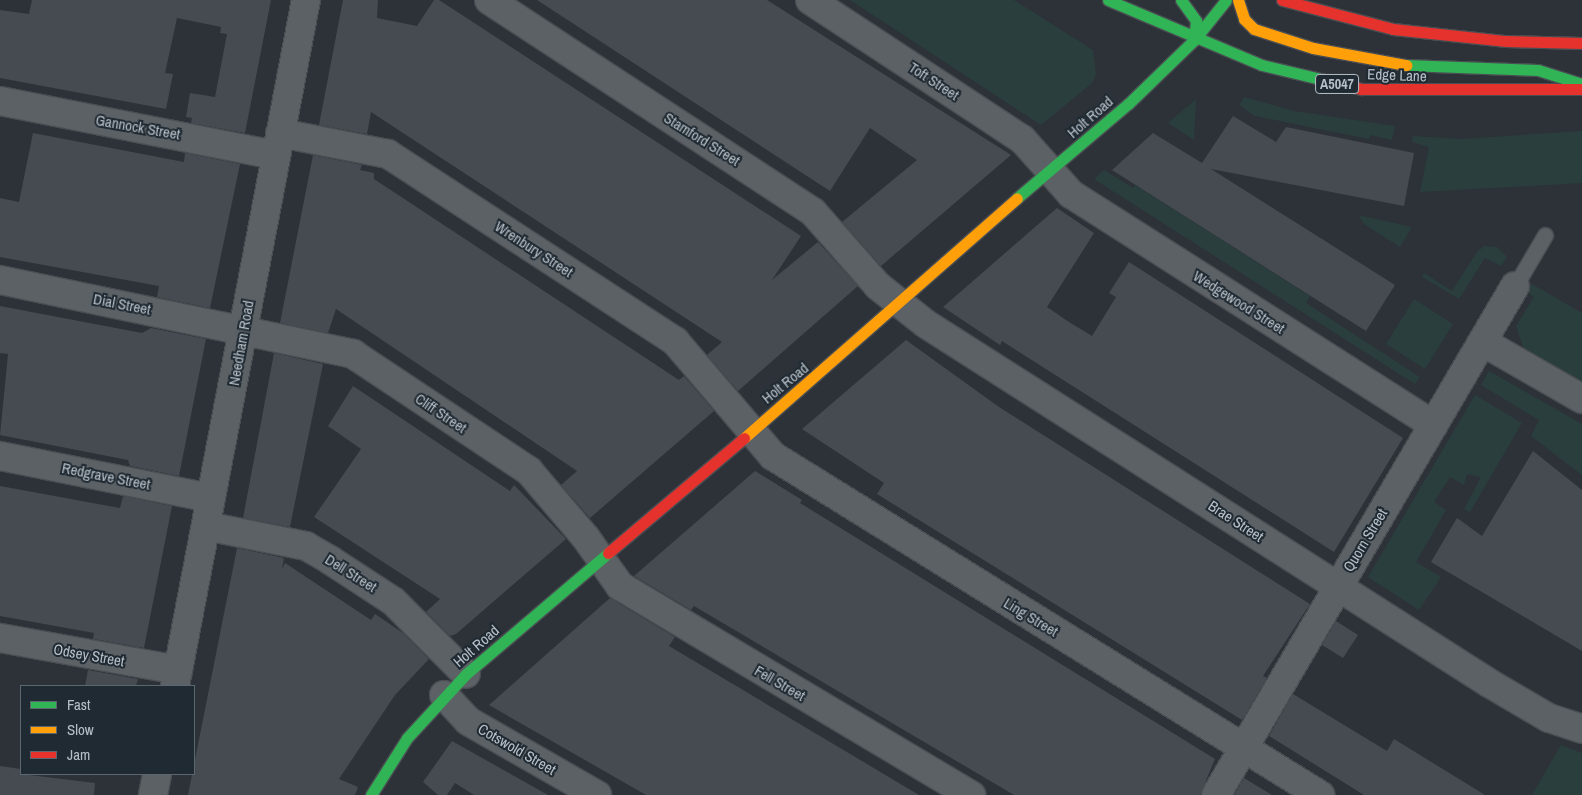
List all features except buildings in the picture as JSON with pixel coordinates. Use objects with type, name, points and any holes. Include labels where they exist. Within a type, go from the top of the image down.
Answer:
[{"type":"main road","name":"Edge Lane","points":[[1108,0],[1194,40],[1262,65],[1362,89],[1582,90]]},
{"type":"main road","points":[[1181,0],[1196,21],[1194,40]]},
{"type":"main road","name":"Holt Road","points":[[371,795],[408,738],[444,695],[466,674],[841,355],[896,301],[1050,172],[1194,40],[1226,0]]},
{"type":"main road","points":[[1238,0],[1244,18],[1254,29],[1313,48],[1406,65],[1460,70],[1538,70],[1582,84]]},
{"type":"main road","points":[[1282,0],[1393,29],[1506,41],[1582,43]]},
{"type":"street","name":"Needham Road","points":[[177,678],[306,0]]},
{"type":"street","name":"Stamford Street","points":[[489,0],[813,212],[878,286],[896,301]]},
{"type":"street","name":"Toft Street","points":[[810,0],[1022,138],[1050,172]]},
{"type":"street","name":"Gannock Street","points":[[0,101],[278,144]]},
{"type":"street","name":"Wrenbury Street","points":[[278,144],[388,154],[674,342],[751,430]]},
{"type":"street","name":"Wedgewood Street","points":[[1050,172],[1071,194],[1434,425]]},
{"type":"street","name":"Dial Street","points":[[0,280],[244,330]]},
{"type":"street","name":"Quorn Street","points":[[1216,795],[1515,286]]},
{"type":"street","name":"Brae Street","points":[[896,301],[926,324],[1337,587],[1532,709],[1582,729]]},
{"type":"street","name":"Cliff Street","points":[[244,330],[353,354],[529,471],[586,538],[599,559]]},
{"type":"street","points":[[1483,342],[1582,399]]},
{"type":"street","name":"Ling Street","points":[[751,430],[773,456],[870,519],[1320,795]]},
{"type":"street","name":"Redgrave Street","points":[[0,456],[211,498]]},
{"type":"street","name":"Dell Street","points":[[206,526],[306,546],[393,601],[466,674]]},
{"type":"street","name":"Fell Street","points":[[599,559],[620,586],[971,795]]},
{"type":"street","name":"Odsey Street","points":[[0,638],[177,678]]},
{"type":"street","name":"Cotswold Street","points":[[444,695],[468,722],[597,795]]},
{"type":"street","points":[[153,795],[157,775]]},
{"type":"lane","points":[[1515,286],[1545,235]]},
{"type":"green space","points":[[850,0],[1014,0],[1093,50],[1096,75],[1092,83],[1041,125]]},
{"type":"green space","points":[[1244,97],[1294,111],[1395,126],[1392,140],[1370,135],[1369,139],[1255,116],[1239,105]]},
{"type":"green space","points":[[1196,99],[1194,140],[1168,123]]},
{"type":"green space","points":[[1582,131],[1582,183],[1420,192],[1429,147],[1412,142],[1413,136],[1461,139]]},
{"type":"green space","points":[[1104,170],[1133,188],[1135,185],[1310,296],[1306,303],[1420,377],[1415,384],[1094,179]]},
{"type":"green space","points":[[1358,215],[1412,227],[1400,247],[1364,224]]},
{"type":"green space","points":[[1484,246],[1497,247],[1507,257],[1501,266],[1485,258],[1459,299],[1422,277],[1424,273],[1452,291],[1477,252]]},
{"type":"green space","points":[[1532,284],[1582,313],[1582,386],[1525,352],[1516,326],[1534,297],[1526,291]]},
{"type":"green space","points":[[1414,299],[1453,324],[1425,369],[1386,344]]},
{"type":"green space","points":[[1489,371],[1582,424],[1582,475],[1531,436],[1539,420],[1481,385]]},
{"type":"green space","points":[[1475,395],[1522,423],[1470,512],[1464,509],[1481,477],[1467,474],[1464,485],[1450,477],[1434,502],[1446,510],[1416,562],[1441,577],[1419,610],[1368,577]]},
{"type":"green space","points":[[1561,745],[1582,753],[1582,795],[1532,795]]},
{"type":"traffic: fast","points":[[1108,0],[1262,65],[1325,80]]},
{"type":"traffic: fast","points":[[1181,0],[1196,21],[1194,40]]},
{"type":"traffic: fast","points":[[1017,198],[1128,104],[1194,40],[1226,0]]},
{"type":"traffic: fast","points":[[1406,65],[1538,70],[1582,84]]},
{"type":"traffic: fast","points":[[371,795],[407,738],[466,674],[608,553]]},
{"type":"traffic: slow","points":[[1238,0],[1244,19],[1254,29],[1313,48],[1406,65]]},
{"type":"traffic: slow","points":[[744,438],[1017,198]]},
{"type":"traffic: jam","points":[[1282,0],[1393,29],[1506,41],[1582,43]]},
{"type":"traffic: jam","points":[[1325,80],[1362,89],[1582,89]]},
{"type":"traffic: jam","points":[[608,553],[744,438]]}]
